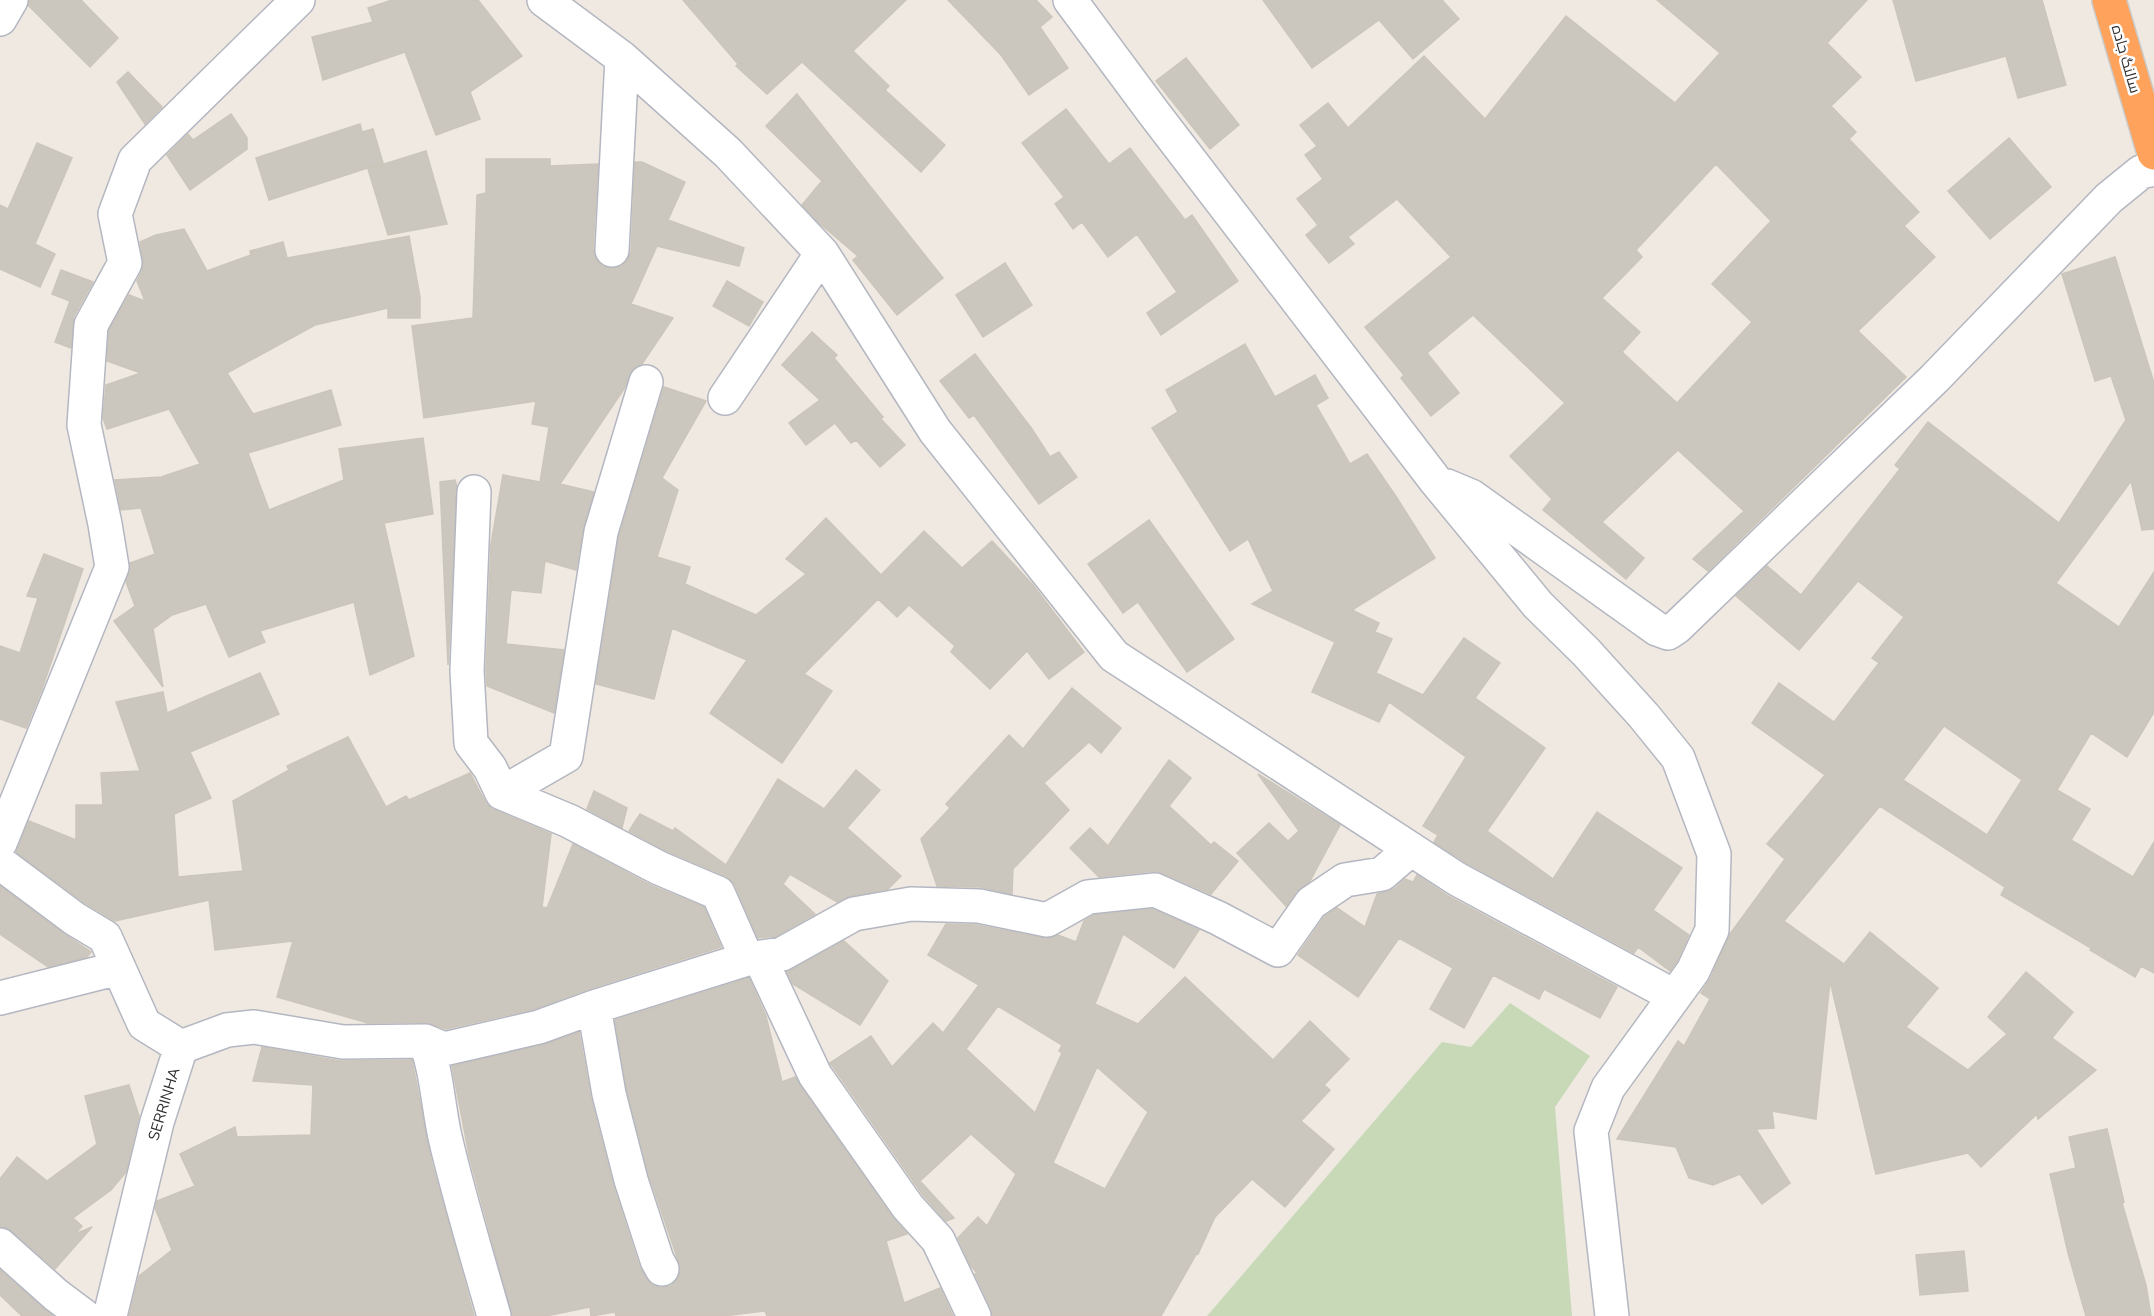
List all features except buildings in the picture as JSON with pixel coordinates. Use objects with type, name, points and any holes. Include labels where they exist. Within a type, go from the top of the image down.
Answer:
[{"type":"highway","name":"سالنگ جاده","points":[[2109,0],[2154,153]]},
{"type":"street","points":[[0,19],[11,0]]},
{"type":"street","points":[[0,843],[112,567],[84,425],[91,325],[125,263],[115,214],[135,160],[298,0]]},
{"type":"street","points":[[544,0],[622,58],[728,153],[822,253],[935,431],[1114,656],[1457,879],[1674,996]]},
{"type":"street","points":[[1070,0],[1435,480],[1538,605],[1630,700],[1678,758],[1714,854],[1712,930],[1693,971],[1608,1088],[1591,1131],[1612,1316]]},
{"type":"street","points":[[612,250],[622,58]]},
{"type":"street","points":[[1435,480],[1471,496],[1657,629],[1668,633],[1677,627],[1934,379],[2109,198],[2141,172],[2154,169]]},
{"type":"street","points":[[725,398],[822,253]]},
{"type":"street","points":[[502,793],[566,756],[601,532],[646,382]]},
{"type":"street","points":[[474,492],[467,671],[471,743],[490,768],[502,793],[569,821],[659,868],[718,893],[816,1075],[908,1207],[938,1240],[974,1316]]},
{"type":"street","points":[[181,1047],[227,1030],[254,1027],[343,1042],[425,1041],[444,1049],[539,1027],[594,1007],[754,958],[782,954],[854,914],[911,904],[979,906],[1047,920],[1088,897],[1155,890],[1218,918],[1278,950],[1311,903],[1345,880],[1382,874],[1411,849]]},
{"type":"street","name":"SERRINHA","points":[[0,863],[75,919],[105,937],[144,1024],[181,1047],[157,1122],[110,1316]]},
{"type":"street","points":[[0,998],[118,968]]},
{"type":"street","points":[[594,1007],[609,1094],[631,1180],[662,1269]]},
{"type":"street","points":[[425,1041],[430,1054],[438,1106],[456,1180],[494,1316]]},
{"type":"street","points":[[0,1245],[84,1316]]},
{"type":"green space","points":[[1510,1003],[1590,1056],[1555,1107],[1572,1316],[1207,1316],[1442,1042],[1471,1047]]}]
